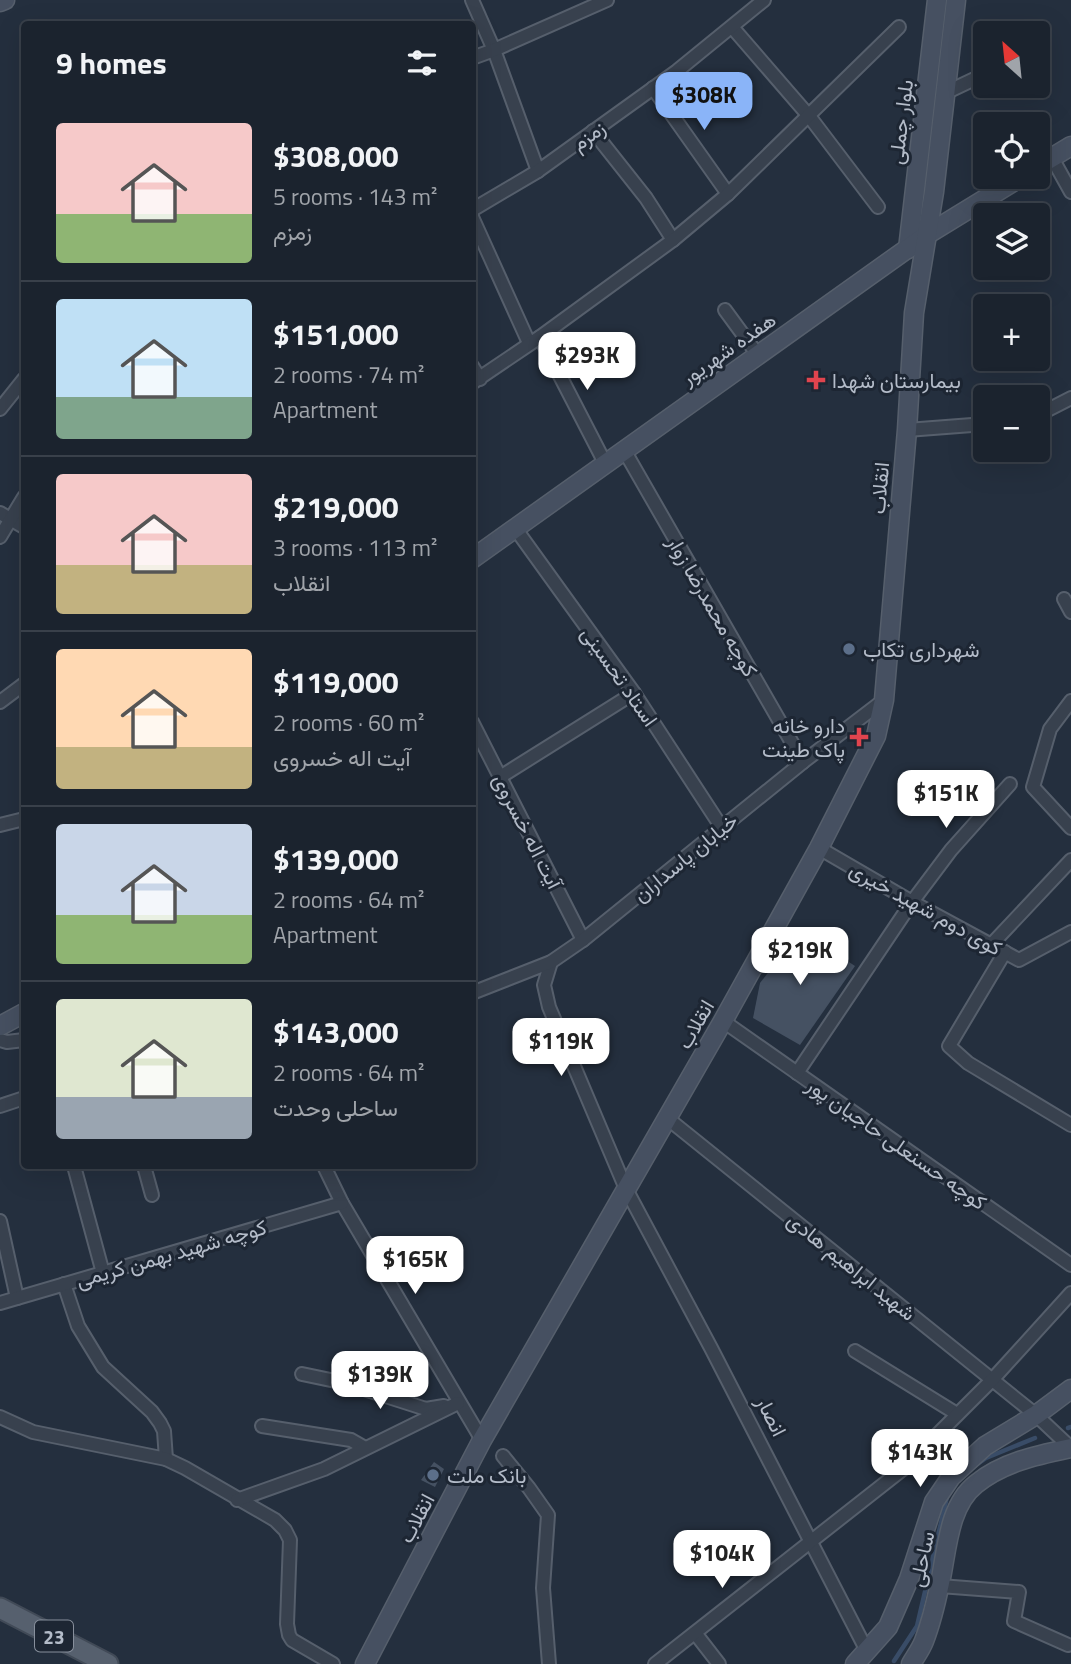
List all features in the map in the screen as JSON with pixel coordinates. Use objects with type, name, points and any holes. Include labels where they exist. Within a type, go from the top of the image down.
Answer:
[{"type":"main road","points":[[0,2],[5,0]]},
{"type":"main road","name":"بلوار چملی","points":[[908,248],[937,0]]},
{"type":"main road","name":"بلوار چملی","points":[[928,234],[956,0]]},
{"type":"main road","points":[[1050,159],[1071,146]]},
{"type":"main road","name":"هفده شهریور","points":[[476,556],[928,234],[1001,189]]},
{"type":"main road","name":"انقلاب","points":[[365,1664],[482,1440],[723,1021],[819,848],[876,736],[884,700],[914,313],[928,234]]},
{"type":"main road","points":[[0,1027],[21,1015]]},
{"type":"main road","points":[[867,1659],[888,1627],[909,1579],[934,1502],[951,1477],[985,1446],[1071,1390]]},
{"type":"main road","name":"ساحلی","points":[[911,1664],[924,1642],[940,1586],[951,1522],[956,1509],[974,1485],[993,1472],[1032,1456],[1071,1448]]},
{"type":"main road","name":"23","points":[[0,1608],[108,1664]]},
{"type":"street","points":[[472,0],[495,50],[538,171]]},
{"type":"street","points":[[476,57],[607,0]]},
{"type":"street","name":"زمزم","points":[[476,208],[538,171],[653,88],[764,0]]},
{"type":"street","points":[[732,27],[809,116],[878,207]]},
{"type":"street","points":[[476,381],[673,240],[728,194],[899,27]]},
{"type":"street","points":[[945,93],[973,80]]},
{"type":"street","points":[[653,88],[728,194]]},
{"type":"street","points":[[593,131],[646,198],[673,240]]},
{"type":"street","points":[[1050,165],[1067,177],[1071,192]]},
{"type":"street","points":[[476,225],[535,340],[605,463]]},
{"type":"street","points":[[725,310],[758,355]]},
{"type":"street","points":[[0,409],[21,383]]},
{"type":"street","points":[[1050,409],[1071,398]]},
{"type":"street","points":[[907,430],[973,425]]},
{"type":"street","name":"کوچه محمدرضا زوار","points":[[624,450],[803,762]]},
{"type":"street","points":[[0,537],[5,517],[21,500]]},
{"type":"street","points":[[5,517],[21,525]]},
{"type":"street","name":"استاد تحسینی","points":[[515,528],[634,693],[722,828]]},
{"type":"street","points":[[1064,599],[1071,612]]},
{"type":"street","points":[[0,702],[21,686]]},
{"type":"street","points":[[500,777],[634,693]]},
{"type":"street","name":"خیابان پاسداران","points":[[476,991],[551,962],[583,940],[884,700]]},
{"type":"street","points":[[1071,701],[1050,729],[1033,787],[1071,828]]},
{"type":"street","name":"آیت اله خسروی","points":[[476,730],[583,940]]},
{"type":"street","points":[[797,1073],[912,902],[951,850],[1010,784]]},
{"type":"street","points":[[0,825],[21,821]]},
{"type":"street","name":"کوی دوم شهید خیری","points":[[819,848],[1018,960],[1070,934]]},
{"type":"street","points":[[991,945],[1071,860]]},
{"type":"street","points":[[1005,952],[948,1046],[968,1063],[1071,1125]]},
{"type":"street","points":[[551,962],[544,985],[549,1007],[626,1189]]},
{"type":"street","name":"کوچه حسنعلی حاجیان پور","points":[[723,1021],[1071,1265]]},
{"type":"street","points":[[0,1040],[21,1040]]},
{"type":"street","points":[[0,1106],[21,1099]]},
{"type":"street","name":"شهید ابراهیم هادی","points":[[667,1118],[1036,1415],[1071,1448]]},
{"type":"street","points":[[75,1169],[103,1273]]},
{"type":"street","points":[[145,1169],[152,1195]]},
{"type":"street","points":[[325,1169],[342,1203],[482,1440]]},
{"type":"street","name":"انصار","points":[[626,1189],[810,1541],[867,1659]]},
{"type":"street","name":"کوچه شهید بهمن کریمی","points":[[0,1303],[342,1203]]},
{"type":"street","points":[[0,1221],[17,1298]]},
{"type":"street","points":[[64,1284],[78,1326],[103,1367],[152,1412],[160,1423],[164,1431],[166,1459]]},
{"type":"street","points":[[655,1664],[903,1469],[992,1380],[1071,1293]]},
{"type":"street","points":[[855,1352],[957,1414]]},
{"type":"street","points":[[302,1374],[345,1383],[426,1409],[458,1403]]},
{"type":"street","points":[[237,1500],[324,1469],[458,1403]]},
{"type":"street","points":[[0,1417],[33,1432],[166,1459],[275,1520],[285,1530],[290,1541],[287,1624],[289,1635],[292,1640],[333,1664]]},
{"type":"street","points":[[262,1426],[351,1440],[365,1448]]},
{"type":"street","points":[[503,1456],[548,1515],[543,1588],[550,1664]]},
{"type":"street","points":[[940,1586],[1019,1592],[1014,1621],[1068,1644]]},
{"type":"street","points":[[695,1633],[719,1664]]},
{"type":"building","points":[[801,930],[855,966],[800,1045],[753,1018],[760,983]]},
{"type":"building","name":"بانک ملت","points":[[434,1462],[444,1469],[435,1487],[421,1480]]},
{"type":"waterway","points":[[976,1465],[986,1458],[1035,1438]]},
{"type":"waterway","points":[[894,1661],[917,1626],[947,1497]]},
{"type":"place","name":"بیمارستان شهدا","points":[[816,380]]},
{"type":"place","name":"شهرداری تکاب","points":[[849,649]]},
{"type":"place","name":"دارو خانه پاک طینت","points":[[859,737]]},
{"type":"place","name":"بانک ملت","points":[[433,1475]]}]
